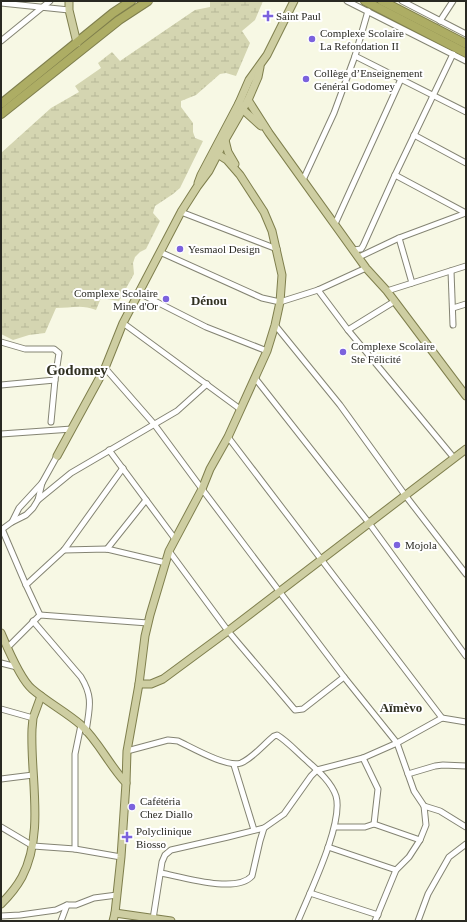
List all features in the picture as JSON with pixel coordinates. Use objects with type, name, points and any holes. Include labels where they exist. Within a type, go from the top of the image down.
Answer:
[{"type":"highway","points":[[1,104],[112,13],[131,1]]},
{"type":"highway","points":[[1,114],[119,20],[148,1]]},
{"type":"highway","points":[[365,1],[466,53]]},
{"type":"highway","points":[[382,1],[466,44]]},
{"type":"main road","points":[[69,1],[69,10],[77,43]]},
{"type":"main road","points":[[220,150],[249,80],[267,55],[294,1]]},
{"type":"main road","points":[[57,456],[105,368],[123,323],[181,212],[197,187],[201,174],[220,150],[248,100],[258,77],[261,63]]},
{"type":"main road","points":[[248,100],[269,133],[366,268],[395,301],[466,396]]},
{"type":"main road","points":[[239,103],[240,107],[269,133]]},
{"type":"main road","points":[[113,921],[121,857],[127,751],[148,623],[170,551],[202,489],[210,468],[228,438],[267,351],[280,302],[282,275],[272,231],[264,212],[240,175],[220,150]]},
{"type":"main road","points":[[139,684],[151,684],[163,679],[466,449]]},
{"type":"main road","points":[[1,633],[17,667],[30,688],[81,725],[103,750],[114,770],[126,783]]},
{"type":"main road","points":[[1,904],[22,877],[29,860],[35,837],[31,740],[33,718],[41,696]]},
{"type":"main road","points":[[115,913],[171,921]]},
{"type":"street","points":[[1,41],[50,1]]},
{"type":"street","points":[[347,1],[466,61]]},
{"type":"street","points":[[403,1],[466,34]]},
{"type":"street","points":[[440,21],[453,1]]},
{"type":"street","points":[[1,4],[69,10]]},
{"type":"street","points":[[303,180],[334,113],[355,56],[368,11]]},
{"type":"street","points":[[354,250],[361,249],[363,246],[453,54]]},
{"type":"street","points":[[355,56],[466,112]]},
{"type":"street","points":[[335,224],[401,79]]},
{"type":"street","points":[[414,135],[466,163]]},
{"type":"street","points":[[395,175],[466,213]]},
{"type":"street","points":[[181,212],[277,250]]},
{"type":"street","points":[[359,257],[399,238],[466,213]]},
{"type":"street","points":[[399,238],[412,283]]},
{"type":"street","points":[[160,252],[262,298],[280,302],[318,290],[366,268]]},
{"type":"street","points":[[387,291],[466,266]]},
{"type":"street","points":[[451,271],[453,325]]},
{"type":"street","points":[[318,290],[348,330],[454,458]]},
{"type":"street","points":[[139,293],[206,327],[267,351]]},
{"type":"street","points":[[348,330],[395,301]]},
{"type":"street","points":[[453,308],[466,304]]},
{"type":"street","points":[[123,323],[240,409]]},
{"type":"street","points":[[275,325],[340,405],[405,495],[466,574]]},
{"type":"street","points":[[1,342],[25,349],[54,349],[59,353],[51,422]]},
{"type":"street","points":[[105,368],[154,424],[344,676],[397,743],[414,791],[424,806],[426,825],[420,840],[409,857],[396,870],[376,921]]},
{"type":"street","points":[[255,378],[369,522],[466,656]]},
{"type":"street","points":[[1,385],[55,380]]},
{"type":"street","points":[[40,615],[2,529],[26,515],[38,500],[71,473],[177,411],[207,384]]},
{"type":"street","points":[[1,434],[72,429]]},
{"type":"street","points":[[228,438],[442,718],[466,722]]},
{"type":"street","points":[[109,450],[124,468],[175,539]]},
{"type":"street","points":[[12,522],[19,508],[42,483],[57,456]]},
{"type":"street","points":[[26,585],[64,550],[124,468]]},
{"type":"street","points":[[38,500],[42,483]]},
{"type":"street","points":[[107,550],[146,500]]},
{"type":"street","points":[[64,550],[107,550],[166,563]]},
{"type":"street","points":[[170,551],[228,630],[295,710],[303,709],[344,676]]},
{"type":"street","points":[[7,648],[40,615],[148,623]]},
{"type":"street","points":[[33,621],[81,677],[87,687],[90,698],[86,732]]},
{"type":"street","points":[[1,663],[17,667]]},
{"type":"street","points":[[1,709],[33,718]]},
{"type":"street","points":[[152,919],[162,862],[165,855],[171,850],[264,828],[284,814],[311,776],[317,770],[363,758],[397,743],[442,718]]},
{"type":"street","points":[[75,849],[75,754],[81,725]]},
{"type":"street","points":[[127,751],[173,740],[224,763],[234,764],[242,762],[277,735],[317,770],[332,788],[336,796],[337,804],[335,826],[298,921]]},
{"type":"street","points":[[363,758],[378,789],[374,824]]},
{"type":"street","points":[[234,764],[254,830]]},
{"type":"street","points":[[408,774],[435,766],[466,766]]},
{"type":"street","points":[[1,779],[33,775]]},
{"type":"street","points":[[424,806],[440,811],[466,827]]},
{"type":"street","points":[[335,826],[365,827],[374,824],[420,840]]},
{"type":"street","points":[[1,826],[33,846],[75,849],[121,857]]},
{"type":"street","points":[[161,873],[211,883],[227,884],[248,880],[252,876],[264,828]]},
{"type":"street","points":[[418,921],[428,894],[449,857],[466,844]]},
{"type":"street","points":[[328,847],[396,870]]},
{"type":"street","points":[[310,893],[378,915]]},
{"type":"street","points":[[1,916],[56,910],[67,905],[76,905],[94,898],[117,895]]},
{"type":"street","points":[[61,921],[67,905]]},
{"type":"street","points":[[18,921],[20,915]]},
{"type":"green space","points":[[210,1],[263,1],[255,20],[242,31],[250,43],[236,76],[226,73],[220,74],[196,95],[181,101],[181,107],[193,123],[195,138],[203,141],[180,188],[155,206],[153,213],[160,221],[146,249],[135,257],[133,263],[134,274],[119,301],[101,298],[96,310],[81,307],[56,308],[45,333],[29,335],[13,340],[1,334],[1,153],[51,108],[79,92],[75,86],[101,68],[98,63],[112,52],[120,61],[195,10],[210,7]]},
{"type":"place","name":"Saint Paul","points":[[268,16]]},
{"type":"place","name":"Complexe Scolaire La Refondation II","points":[[312,39]]},
{"type":"place","name":"Collège d’Enseignement Général Godomey","points":[[306,79]]},
{"type":"place","name":"Yesmaol Design","points":[[180,249]]},
{"type":"place","name":"Complexe Scolaire Mine d'Or","points":[[166,299]]},
{"type":"place","name":"Complexe Scolaire Ste Félicité","points":[[343,352]]},
{"type":"place","name":"Mojola","points":[[397,545]]},
{"type":"place","name":"Cafétéria Chez Diallo","points":[[132,807]]},
{"type":"place","name":"Polyclinique Biosso","points":[[127,837]]},
{"type":"district","name":"Dénou","points":[[209,300]]},
{"type":"district","name":"Godomey","points":[[77,370]]},
{"type":"district","name":"Aïmèvo","points":[[401,707]]}]
